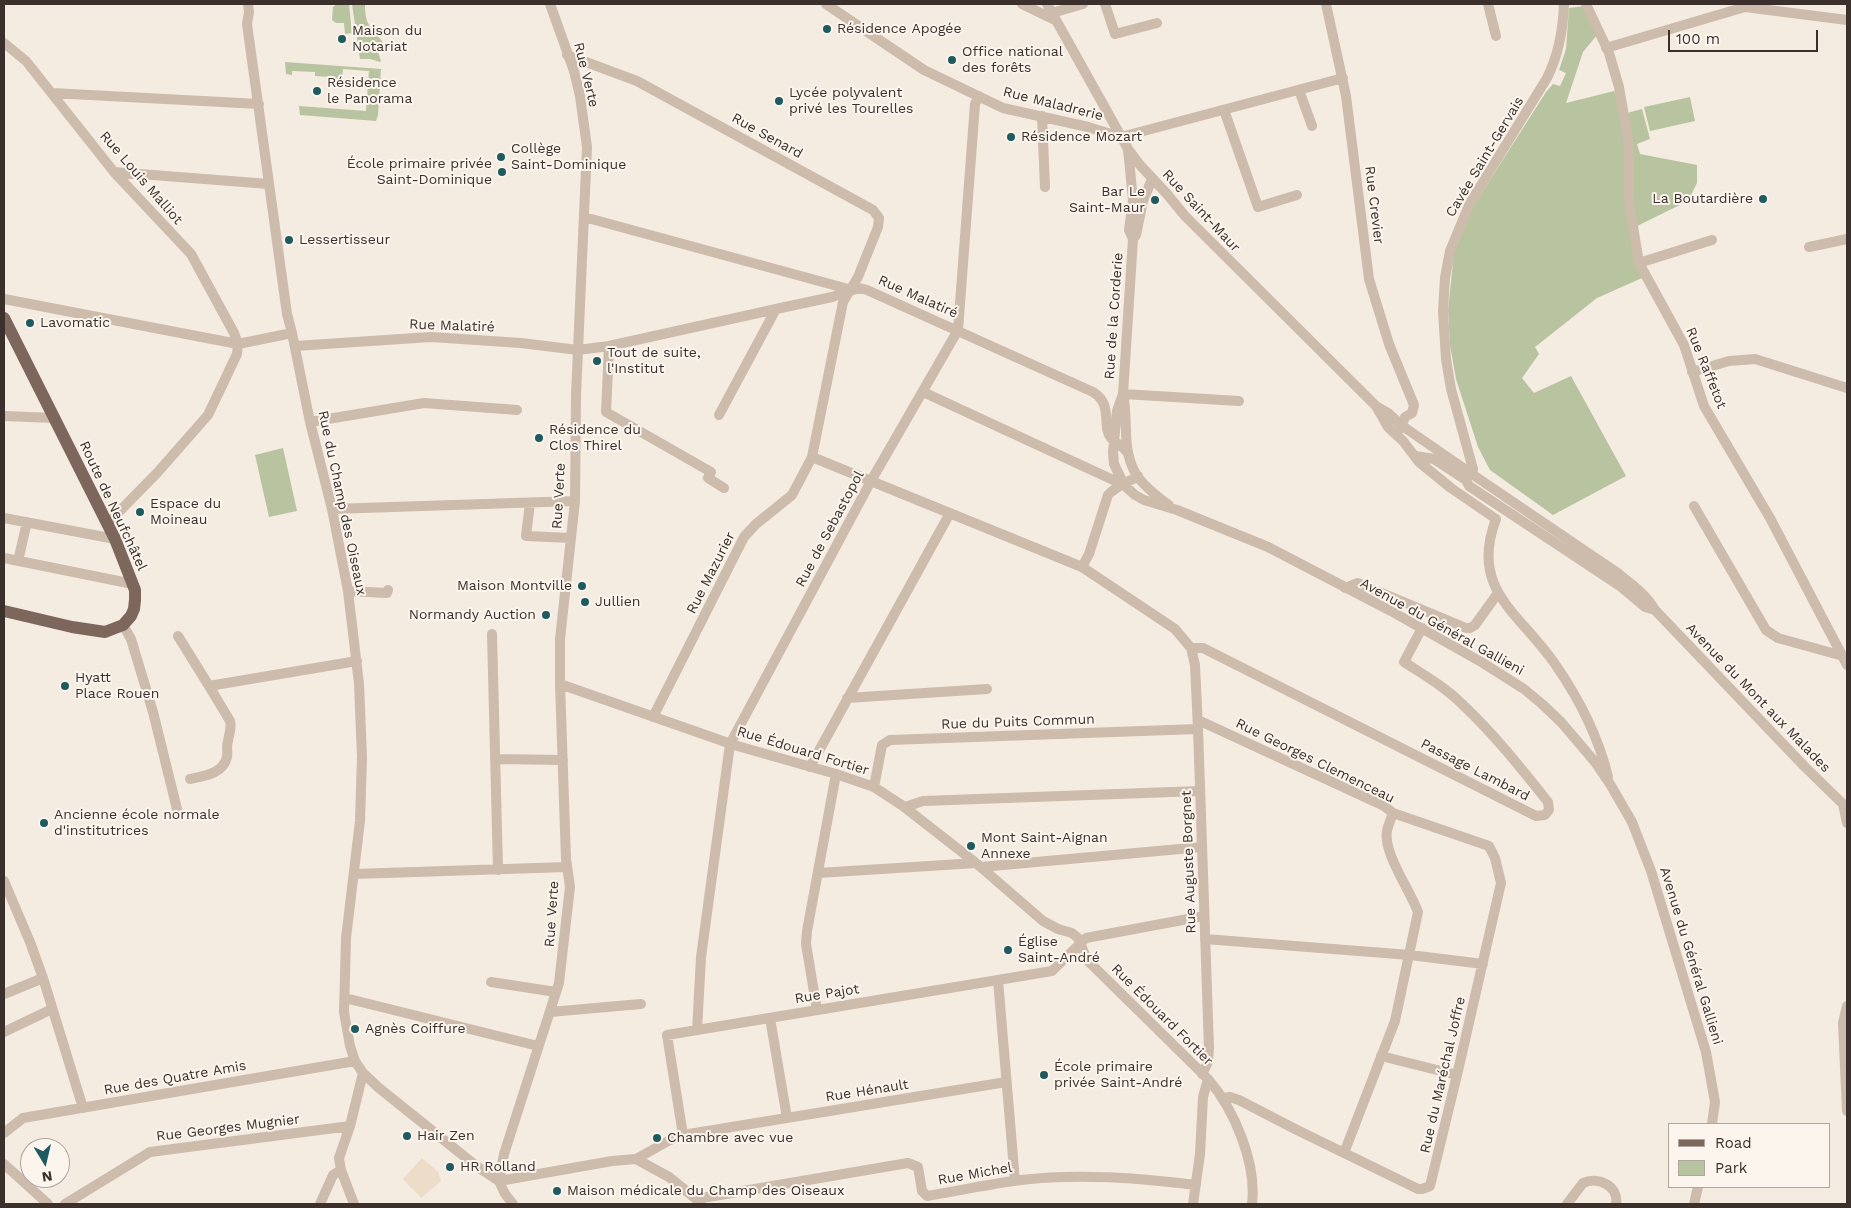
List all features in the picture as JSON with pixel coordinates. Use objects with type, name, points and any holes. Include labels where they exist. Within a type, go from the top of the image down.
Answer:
[{"type":"main road","name":"Route de Neufchâtel","points":[[4,318],[107,524],[133,584],[135,590],[134,609],[123,625]]},
{"type":"main road","points":[[4,610],[72,627],[105,632],[123,625]]},
{"type":"street","name":"Rue du Champ des Oiseaux","points":[[248,4],[247,24],[286,314],[332,509],[348,591],[357,661],[362,757],[360,820],[346,938],[345,1024],[355,1061],[363,1073],[420,1122],[484,1172],[499,1181]]},
{"type":"street","name":"Rue Verte","points":[[499,1181],[504,1154],[559,983],[570,888],[567,867],[560,684],[562,611],[575,501],[575,428],[587,147],[580,96],[574,71],[550,4]]},
{"type":"street","name":"Rue Maladrerie","points":[[826,4],[924,70],[1003,108],[1108,132],[1120,137]]},
{"type":"street","points":[[1022,4],[1052,13],[1083,4]]},
{"type":"street","points":[[1105,4],[1115,34],[1156,23]]},
{"type":"street","name":"Rue Crevier","points":[[1326,4],[1343,78],[1369,279],[1386,334],[1414,405],[1412,413],[1405,417],[1401,425]]},
{"type":"street","points":[[1488,4],[1496,36]]},
{"type":"street","name":"Cavée Saint-Gervais","points":[[1469,476],[1474,469],[1451,389],[1446,359],[1443,311],[1445,278],[1450,251],[1470,203],[1547,78],[1556,60],[1562,36],[1564,4]]},
{"type":"street","name":"Rue Raffetot","points":[[1586,4],[1606,48],[1619,87],[1629,145],[1629,202],[1640,263],[1684,345],[1704,406],[1770,518],[1845,661]]},
{"type":"street","points":[[1606,48],[1744,7],[1847,20]]},
{"type":"street","name":"Rue Saint-Maur","points":[[1052,13],[1120,137],[1152,179],[1194,226],[1376,406],[1388,413],[1469,476]]},
{"type":"street","name":"Rue Louis Malliot","points":[[4,43],[26,61],[114,172],[191,254],[234,333],[238,344]]},
{"type":"street","name":"Rue Senard","points":[[567,55],[638,81],[873,210],[879,218],[878,227],[852,290]]},
{"type":"street","points":[[1120,137],[1343,78]]},
{"type":"street","points":[[1299,90],[1312,126]]},
{"type":"street","points":[[52,93],[259,104]]},
{"type":"street","points":[[958,330],[975,104],[979,96]]},
{"type":"street","points":[[1224,110],[1258,207],[1297,195]]},
{"type":"street","points":[[1042,116],[1045,188]]},
{"type":"street","name":"Rue de la Corderie","points":[[1128,149],[1133,200],[1129,230],[1133,239],[1123,394],[1117,411],[1114,464],[1124,485],[1134,495],[1177,510]]},
{"type":"street","points":[[114,172],[269,184]]},
{"type":"street","name":"Rue de la Corderie","points":[[1133,239],[1136,235],[1143,201],[1152,179]]},
{"type":"street","points":[[584,217],[852,290]]},
{"type":"street","points":[[1809,247],[1847,239]]},
{"type":"street","points":[[1640,263],[1712,240]]},
{"type":"street","name":"Rue Malatiré","points":[[295,346],[431,337],[521,343],[578,350],[609,346],[776,310],[832,297],[859,288],[868,290],[958,330],[1100,396],[1104,402],[1110,437],[1115,440]]},
{"type":"street","name":"Rue Mazurier","points":[[653,717],[744,537],[756,524],[792,495],[812,457],[843,302],[852,290]]},
{"type":"street","points":[[4,299],[238,344],[292,333]]},
{"type":"street","points":[[719,415],[776,310]]},
{"type":"street","name":"Rue de Sebastopol","points":[[730,744],[871,481],[958,330]]},
{"type":"street","points":[[107,524],[157,473],[208,415],[236,354],[238,344]]},
{"type":"street","points":[[609,346],[606,412],[711,472],[708,478],[724,488]]},
{"type":"street","points":[[1692,372],[1729,361],[1755,359],[1847,388]]},
{"type":"street","points":[[923,392],[1124,485]]},
{"type":"street","points":[[1123,394],[1239,401]]},
{"type":"street","name":"Rue de la Corderie","points":[[1123,394],[1126,407],[1126,450],[1128,459],[1143,484],[1177,510]]},
{"type":"street","points":[[310,422],[424,403],[517,410]]},
{"type":"street","name":"Rue Saint-Maur","points":[[1376,406],[1381,417],[1419,462],[1438,478],[1496,519],[1489,538],[1487,551],[1491,579],[1498,593]]},
{"type":"street","points":[[4,416],[54,418]]},
{"type":"street","points":[[1399,438],[1401,425]]},
{"type":"street","points":[[1115,440],[1126,450]]},
{"type":"street","points":[[1415,456],[1434,459],[1469,476]]},
{"type":"street","points":[[812,457],[1082,567],[1175,629],[1191,648]]},
{"type":"street","points":[[1082,567],[1089,554],[1108,495],[1114,488],[1124,485],[1138,476]]},
{"type":"street","name":"Avenue du Mont aux Malades","points":[[1469,476],[1619,574],[1650,601],[1655,610],[1804,766],[1845,806],[1847,823]]},
{"type":"street","points":[[332,509],[575,501]]},
{"type":"street","points":[[530,503],[526,536],[571,538]]},
{"type":"street","points":[[1694,506],[1766,630],[1778,638],[1845,661]]},
{"type":"street","name":"Avenue du Général Gallieni","points":[[1177,510],[1268,547],[1422,628],[1501,673],[1561,722],[1578,741],[1610,784],[1632,822],[1651,872],[1706,1052],[1715,1102],[1712,1123]]},
{"type":"street","points":[[810,767],[950,513]]},
{"type":"street","points":[[4,518],[114,539]]},
{"type":"street","points":[[18,561],[26,522]]},
{"type":"street","points":[[4,558],[133,584]]},
{"type":"street","points":[[1345,588],[1358,583],[1466,628],[1470,628],[1475,624],[1498,593],[1554,663],[1580,703],[1601,749],[1610,784]]},
{"type":"street","points":[[348,591],[387,593],[388,590]]},
{"type":"street","points":[[123,625],[131,639],[153,712],[178,813]]},
{"type":"street","name":"Passage Lambard","points":[[1191,648],[1203,648],[1536,816],[1545,815],[1549,810],[1548,802],[1504,748],[1462,704],[1435,682],[1404,662],[1422,628]]},
{"type":"street","points":[[492,634],[498,870]]},
{"type":"street","points":[[178,636],[230,721],[231,727],[227,743],[227,758],[222,766],[215,772],[190,779]]},
{"type":"street","name":"Rue Auguste Borgnet","points":[[1191,648],[1195,666],[1198,725],[1209,1048],[1203,1097],[1200,1154],[1193,1204]]},
{"type":"street","points":[[209,686],[357,661]]},
{"type":"street","name":"Rue Édouard Fortier","points":[[560,684],[730,744],[836,774],[874,787],[905,807],[979,865],[1043,921],[1058,929],[1072,933],[1078,938],[1088,960],[1205,1076],[1223,1098],[1239,1130],[1249,1160],[1252,1204]]},
{"type":"street","points":[[847,698],[987,689]]},
{"type":"street","name":"Rue du Puits Commun","points":[[874,787],[882,745],[890,740],[1037,735],[1198,725]]},
{"type":"street","name":"Rue Georges Clemenceau","points":[[1198,725],[1394,812],[1387,832],[1388,851],[1413,898],[1418,912],[1395,1021],[1344,1153]]},
{"type":"street","points":[[697,1030],[701,957],[730,744]]},
{"type":"street","points":[[495,759],[563,760]]},
{"type":"street","points":[[817,1010],[806,944],[806,931],[836,774]]},
{"type":"street","points":[[905,807],[923,801],[1200,791]]},
{"type":"street","name":"Rue du Maréchal Joffre","points":[[1223,1098],[1230,1097],[1239,1100],[1418,1189],[1430,1186],[1501,888],[1493,852],[1489,846],[1394,812]]},
{"type":"street","points":[[818,873],[979,865],[1202,847]]},
{"type":"street","points":[[354,874],[567,867]]},
{"type":"street","points":[[4,881],[43,978],[83,1108]]},
{"type":"street","points":[[1080,943],[1095,935],[1204,916]]},
{"type":"street","points":[[1205,939],[1483,964]]},
{"type":"street","name":"Rue Pajot","points":[[684,1135],[667,1035],[1052,971],[1080,943]]},
{"type":"street","points":[[4,994],[43,978]]},
{"type":"street","points":[[998,980],[1015,1181]]},
{"type":"street","points":[[491,982],[556,992]]},
{"type":"street","points":[[345,998],[538,1046]]},
{"type":"street","points":[[550,1012],[641,1004]]},
{"type":"street","points":[[1847,1006],[1843,1024],[1847,1111]]},
{"type":"street","points":[[4,1032],[52,1009]]},
{"type":"street","points":[[770,1018],[787,1118]]},
{"type":"street","points":[[1381,1056],[1458,1074]]},
{"type":"street","name":"Rue des Quatre Amis","points":[[4,1133],[23,1118],[355,1061]]},
{"type":"street","points":[[354,1204],[341,1170],[339,1158],[350,1126],[363,1073]]},
{"type":"street","name":"Rue Hénault","points":[[636,1159],[670,1140],[684,1135],[1006,1082]]},
{"type":"street","name":"Rue Georges Mugnier","points":[[65,1204],[150,1152],[350,1126]]},
{"type":"street","points":[[512,1204],[499,1181],[612,1161],[636,1159],[664,1174],[699,1202]]},
{"type":"street","name":"Rue Michel","points":[[699,1202],[908,1163],[918,1167],[922,1191],[927,1196],[1015,1181],[1061,1178],[1120,1177],[1195,1188]]},
{"type":"street","points":[[4,1164],[48,1204]]},
{"type":"street","points":[[320,1204],[333,1175],[341,1170]]},
{"type":"street","points":[[1567,1204],[1583,1183],[1595,1181],[1613,1188],[1617,1196],[1616,1204]]},
{"type":"street","points":[[1186,1204],[1195,1188]]},
{"type":"street","points":[[1694,1204],[1698,1188]]},
{"type":"green space","points":[[337,4],[349,4],[352,33],[345,34],[344,23],[336,23],[332,20],[333,7]]},
{"type":"green space","points":[[352,4],[365,4],[368,23],[383,43],[378,52],[380,62],[360,59]]},
{"type":"green space","points":[[1584,6],[1597,35],[1583,52],[1566,103],[1614,91],[1627,113],[1642,109],[1650,139],[1637,144],[1640,154],[1697,165],[1697,183],[1688,201],[1631,229],[1642,278],[1597,298],[1535,347],[1539,354],[1522,378],[1534,393],[1571,376],[1626,476],[1553,515],[1490,470],[1478,447],[1456,379],[1450,345],[1448,310],[1454,253],[1474,205],[1546,92],[1553,84],[1560,86],[1566,73],[1559,70],[1566,49],[1569,8]]},
{"type":"green space","points":[[285,62],[381,69],[376,121],[300,115],[299,106],[366,111],[369,71],[343,69],[342,82],[332,81],[332,77],[315,76],[315,72],[292,71],[292,75],[286,74]]},
{"type":"green space","points":[[1690,97],[1695,121],[1650,131],[1644,107]]},
{"type":"green space","points":[[283,448],[297,511],[269,517],[255,455]]},
{"type":"shaded area","points":[[422,1158],[438,1172],[441,1181],[421,1198],[403,1179]]},
{"type":"place","name":"Résidence Apogée","points":[[827,29]]},
{"type":"place","name":"Maison du Notariat","points":[[342,39]]},
{"type":"place","name":"Office national des forêts","points":[[952,60]]},
{"type":"place","name":"Résidence le Panorama","points":[[317,91]]},
{"type":"place","name":"Lycée polyvalent privé les Tourelles","points":[[779,101]]},
{"type":"place","name":"Résidence Mozart","points":[[1011,137]]},
{"type":"place","name":"Collège Saint-Dominique","points":[[501,157]]},
{"type":"place","name":"École primaire privée Saint-Dominique","points":[[502,172]]},
{"type":"place","name":"La Boutardière","points":[[1763,199]]},
{"type":"place","name":"Bar Le Saint-Maur","points":[[1155,200]]},
{"type":"place","name":"Lessertisseur","points":[[289,240]]},
{"type":"place","name":"Lavomatic","points":[[30,323]]},
{"type":"place","name":"Tout de suite, l'Institut","points":[[597,361]]},
{"type":"place","name":"Résidence du Clos Thirel","points":[[539,438]]},
{"type":"place","name":"Espace du Moineau","points":[[140,512]]},
{"type":"place","name":"Maison Montville","points":[[582,586]]},
{"type":"place","name":"Jullien","points":[[585,602]]},
{"type":"place","name":"Normandy Auction","points":[[546,615]]},
{"type":"place","name":"Hyatt Place Rouen","points":[[65,686]]},
{"type":"place","name":"Ancienne école normale d'institutrices","points":[[44,823]]},
{"type":"place","name":"Mont Saint-Aignan Annexe","points":[[971,846]]},
{"type":"place","name":"Église Saint-André","points":[[1008,950]]},
{"type":"place","name":"Agnès Coiffure","points":[[355,1029]]},
{"type":"place","name":"École primaire privée Saint-André","points":[[1044,1075]]},
{"type":"place","name":"Hair Zen","points":[[407,1136]]},
{"type":"place","name":"Chambre avec vue","points":[[657,1138]]},
{"type":"place","name":"HR Rolland","points":[[450,1167]]},
{"type":"place","name":"Maison médicale du Champ des Oiseaux","points":[[557,1191]]}]
